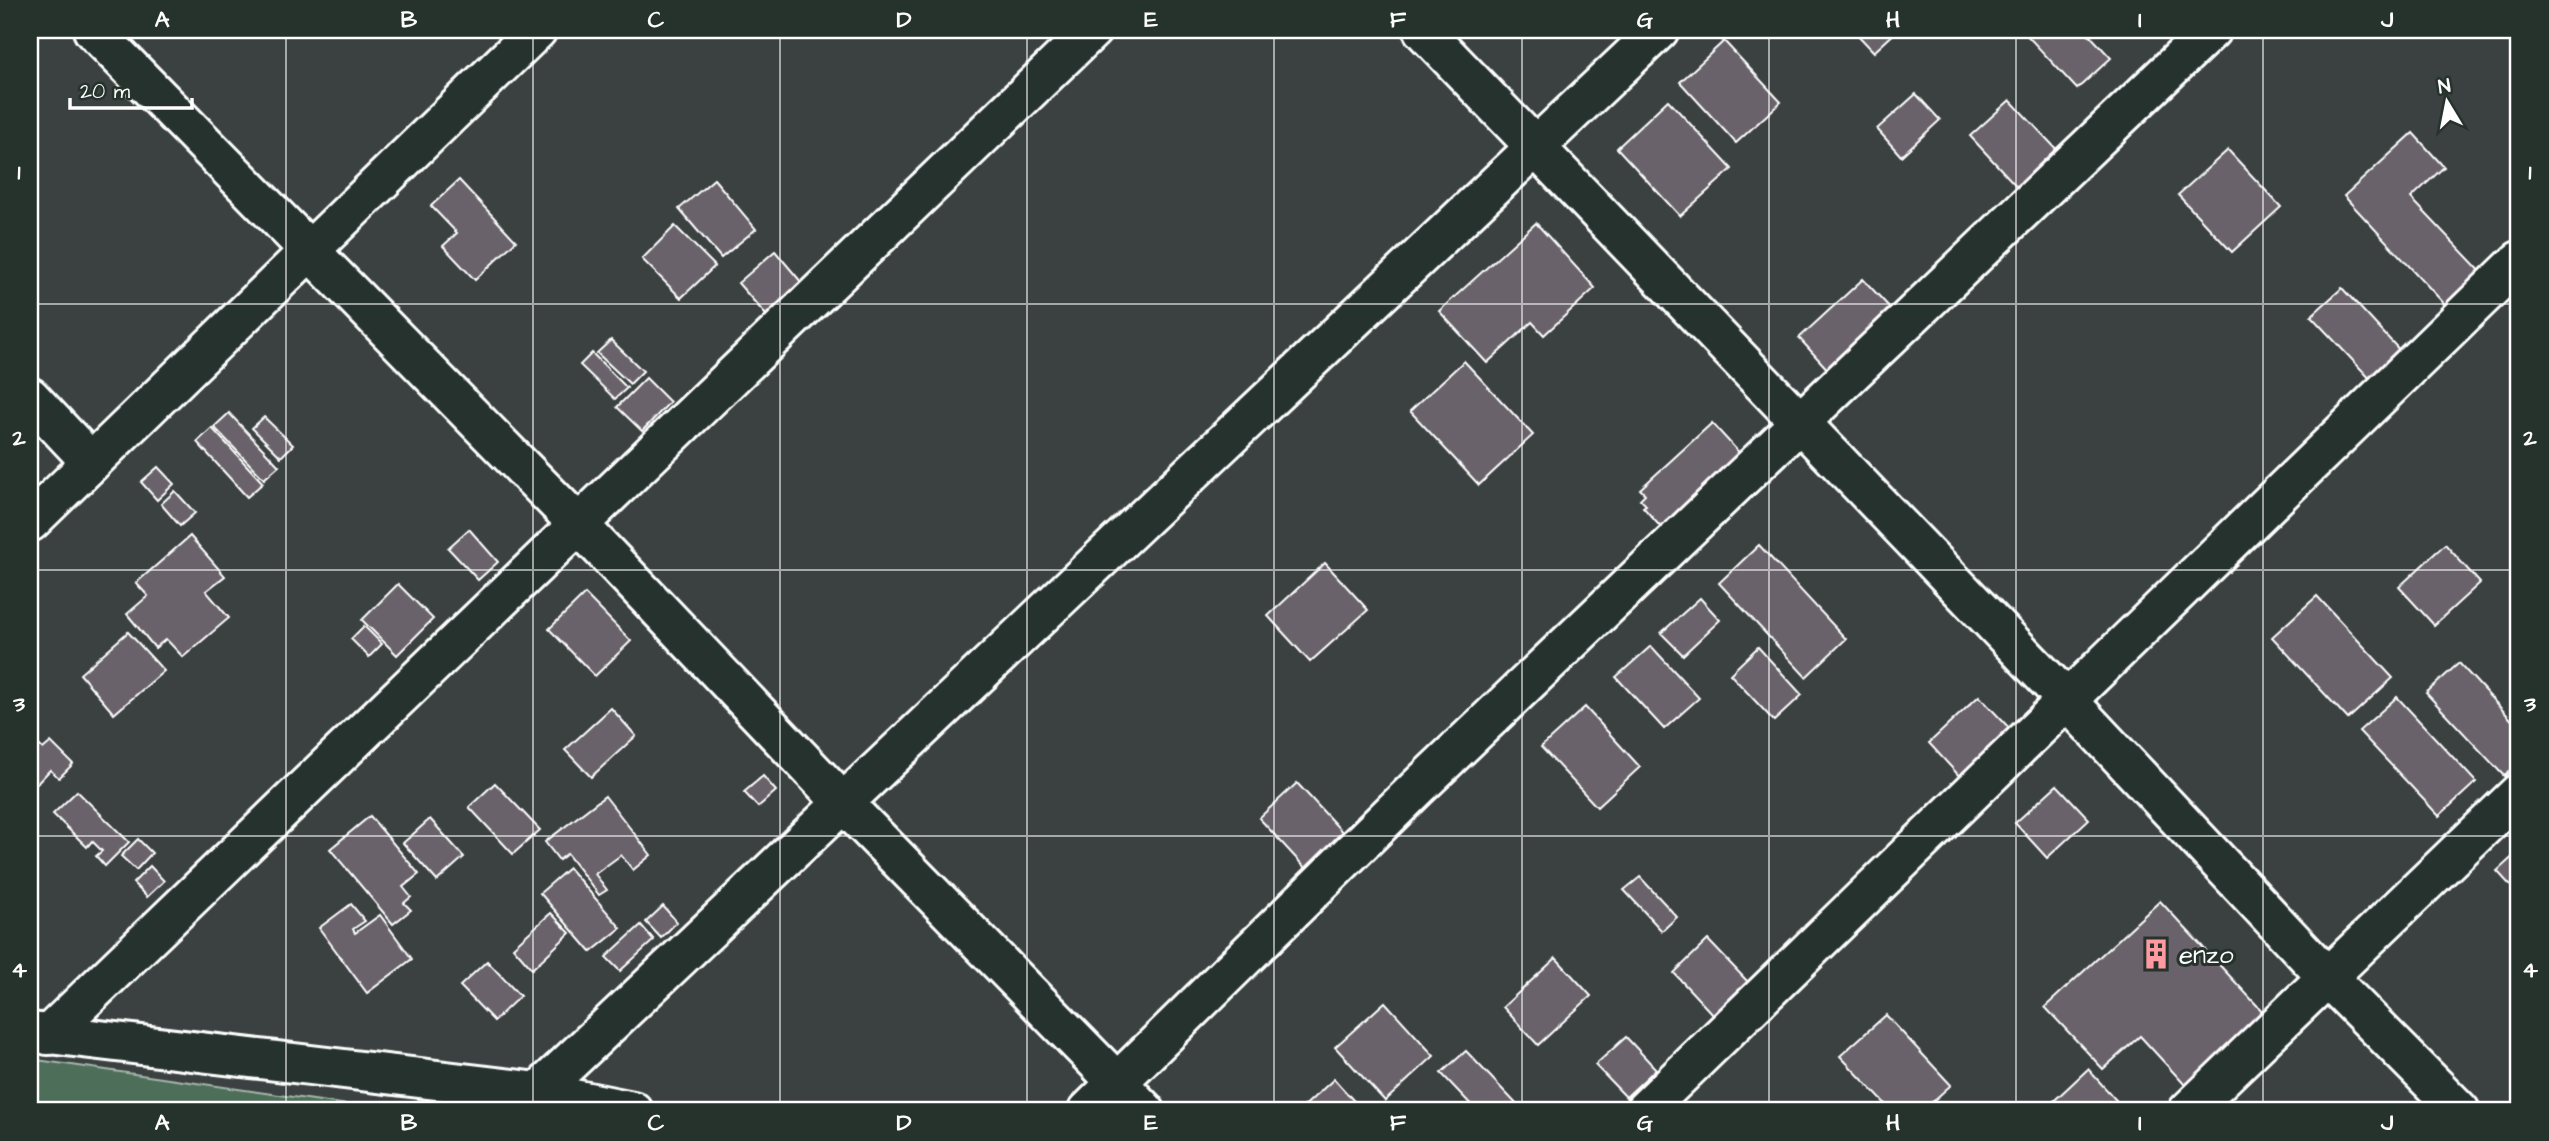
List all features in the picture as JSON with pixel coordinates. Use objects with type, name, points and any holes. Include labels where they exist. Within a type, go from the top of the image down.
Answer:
[{"type":"street","points":[[93,30],[579,525],[844,804],[1145,1111]]},
{"type":"street","points":[[30,522],[537,30]]},
{"type":"street","points":[[39,1034],[579,525],[1093,30]]},
{"type":"street","points":[[1423,30],[2066,699],[2327,977],[2460,1111]]},
{"type":"street","points":[[538,1092],[1659,30]]},
{"type":"street","points":[[1088,1111],[1417,788],[2211,30]]},
{"type":"street","points":[[1644,1111],[2519,261]]},
{"type":"street","points":[[30,397],[91,462]]},
{"type":"street","points":[[2188,1111],[2519,793]]},
{"type":"street","points":[[39,1034],[538,1092],[633,1111]]},
{"type":"green space","points":[[30,1059],[390,1111],[30,1111]]},
{"type":"building","points":[[1853,30],[1898,30],[1874,52]]},
{"type":"building","points":[[2022,30],[2085,30],[2111,58],[2077,89]]},
{"type":"building","points":[[1724,41],[1781,102],[1736,143],[1680,82]]},
{"type":"building","points":[[1916,94],[1940,120],[1901,156],[1877,129]]},
{"type":"building","points":[[1668,100],[1732,169],[1680,216],[1617,148]]},
{"type":"building","points":[[2010,100],[2061,154],[2021,191],[1970,136]]},
{"type":"building","points":[[2413,133],[2444,167],[2411,198],[2486,277],[2450,310],[2344,196]]},
{"type":"building","points":[[2228,150],[2281,207],[2232,252],[2178,195]]},
{"type":"building","points":[[714,179],[756,229],[721,258],[679,209]]},
{"type":"building","points":[[459,180],[516,241],[475,280],[443,246],[457,233],[431,206]]},
{"type":"building","points":[[1536,223],[1595,288],[1544,335],[1532,322],[1487,363],[1439,311]]},
{"type":"building","points":[[675,226],[715,266],[681,298],[642,259]]},
{"type":"building","points":[[775,251],[802,283],[766,315],[738,283]]},
{"type":"building","points":[[1863,279],[1906,325],[1841,384],[1799,338]]},
{"type":"building","points":[[2342,288],[2404,355],[2374,383],[2311,316]]},
{"type":"building","points":[[611,340],[643,371],[630,384],[597,353]]},
{"type":"building","points":[[592,353],[627,388],[615,399],[580,365]]},
{"type":"building","points":[[1464,361],[1533,435],[1479,485],[1410,411]]},
{"type":"building","points":[[646,378],[670,402],[642,431],[617,407]]},
{"type":"building","points":[[229,413],[279,466],[264,479],[214,427]]},
{"type":"building","points":[[264,417],[293,445],[281,457],[252,428]]},
{"type":"building","points":[[1712,423],[1744,458],[1664,531],[1643,507],[1646,505],[1640,499],[1645,494],[1640,489]]},
{"type":"building","points":[[212,428],[263,483],[247,497],[197,442]]},
{"type":"building","points":[[158,467],[174,484],[157,500],[141,482]]},
{"type":"building","points":[[175,491],[195,513],[180,526],[161,504]]},
{"type":"building","points":[[469,529],[498,562],[478,580],[448,548]]},
{"type":"building","points":[[190,536],[225,576],[206,591],[229,618],[183,657],[166,639],[155,648],[127,614],[148,596],[136,583]]},
{"type":"building","points":[[2445,544],[2480,583],[2434,625],[2399,587]]},
{"type":"building","points":[[1759,545],[1846,639],[1806,677],[1719,583]]},
{"type":"building","points":[[1325,563],[1368,610],[1310,662],[1268,616]]},
{"type":"building","points":[[398,584],[433,619],[397,655],[362,620]]},
{"type":"building","points":[[585,594],[631,641],[595,676],[549,629]]},
{"type":"building","points":[[2317,596],[2393,678],[2348,719],[2272,637]]},
{"type":"building","points":[[1700,598],[1720,620],[1683,655],[1661,633]]},
{"type":"building","points":[[364,626],[382,644],[369,657],[351,639]]},
{"type":"building","points":[[128,632],[164,671],[114,714],[80,674]]},
{"type":"building","points":[[1651,646],[1699,698],[1664,729],[1616,677]]},
{"type":"building","points":[[1758,647],[1802,695],[1774,721],[1730,674]]},
{"type":"building","points":[[2459,663],[2519,728],[2519,762],[2504,776],[2426,693]]},
{"type":"building","points":[[1979,696],[2013,732],[1962,779],[1929,743]]},
{"type":"building","points":[[2397,697],[2476,782],[2439,816],[2359,731]]},
{"type":"building","points":[[1585,707],[1640,767],[1597,807],[1541,747]]},
{"type":"building","points":[[611,708],[636,736],[591,777],[565,750]]},
{"type":"building","points":[[30,737],[43,749],[51,742],[73,764],[59,778],[50,770],[30,791]]},
{"type":"building","points":[[763,776],[776,791],[758,807],[744,792]]},
{"type":"building","points":[[495,783],[540,830],[513,854],[469,807]]},
{"type":"building","points":[[1297,783],[1358,849],[1320,884],[1259,818]]},
{"type":"building","points":[[2057,785],[2089,819],[2047,858],[2015,823]]},
{"type":"building","points":[[77,791],[129,842],[105,866],[96,856],[102,851],[92,841],[87,847],[53,814]]},
{"type":"building","points":[[605,796],[651,855],[633,870],[621,855],[595,874],[607,890],[599,895],[567,854],[559,860],[545,842]]},
{"type":"building","points":[[370,816],[419,874],[403,887],[411,897],[404,903],[411,910],[393,924],[330,849]]},
{"type":"building","points":[[430,819],[464,857],[437,881],[403,843]]},
{"type":"building","points":[[138,839],[152,853],[136,870],[121,856]]},
{"type":"building","points":[[2519,851],[2519,895],[2497,871]]},
{"type":"building","points":[[150,866],[164,881],[147,897],[133,883]]},
{"type":"building","points":[[569,868],[621,928],[591,952],[540,893]]},
{"type":"building","points":[[1640,877],[1677,917],[1662,931],[1624,890]]},
{"type":"building","name":"enzo","points":[[2160,901],[2265,1014],[2186,1086],[2140,1036],[2103,1069],[2045,1007]]},
{"type":"building","points":[[351,904],[365,921],[353,929],[355,933],[380,915],[412,959],[367,993],[319,928]]},
{"type":"building","points":[[663,906],[677,922],[661,938],[646,922]]},
{"type":"building","points":[[551,913],[570,933],[532,969],[513,947]]},
{"type":"building","points":[[641,925],[654,940],[620,971],[606,957]]},
{"type":"building","points":[[1708,940],[1749,983],[1714,1016],[1674,973]]},
{"type":"building","points":[[1556,958],[1591,996],[1538,1045],[1503,1007]]},
{"type":"building","points":[[487,961],[520,996],[494,1021],[460,986]]},
{"type":"building","points":[[1385,1002],[1434,1056],[1385,1101],[1335,1047]]},
{"type":"building","points":[[1886,1015],[1951,1085],[1922,1111],[1892,1111],[1840,1056]]},
{"type":"building","points":[[1626,1037],[1656,1069],[1626,1097],[1595,1065]]},
{"type":"building","points":[[1466,1051],[1523,1111],[1477,1111],[1441,1073]]},
{"type":"building","points":[[2088,1069],[2124,1109],[2043,1111]]},
{"type":"building","points":[[1334,1079],[1363,1111],[1299,1111]]},
{"type":"place","name":"enzo","points":[[2156,954]]}]
